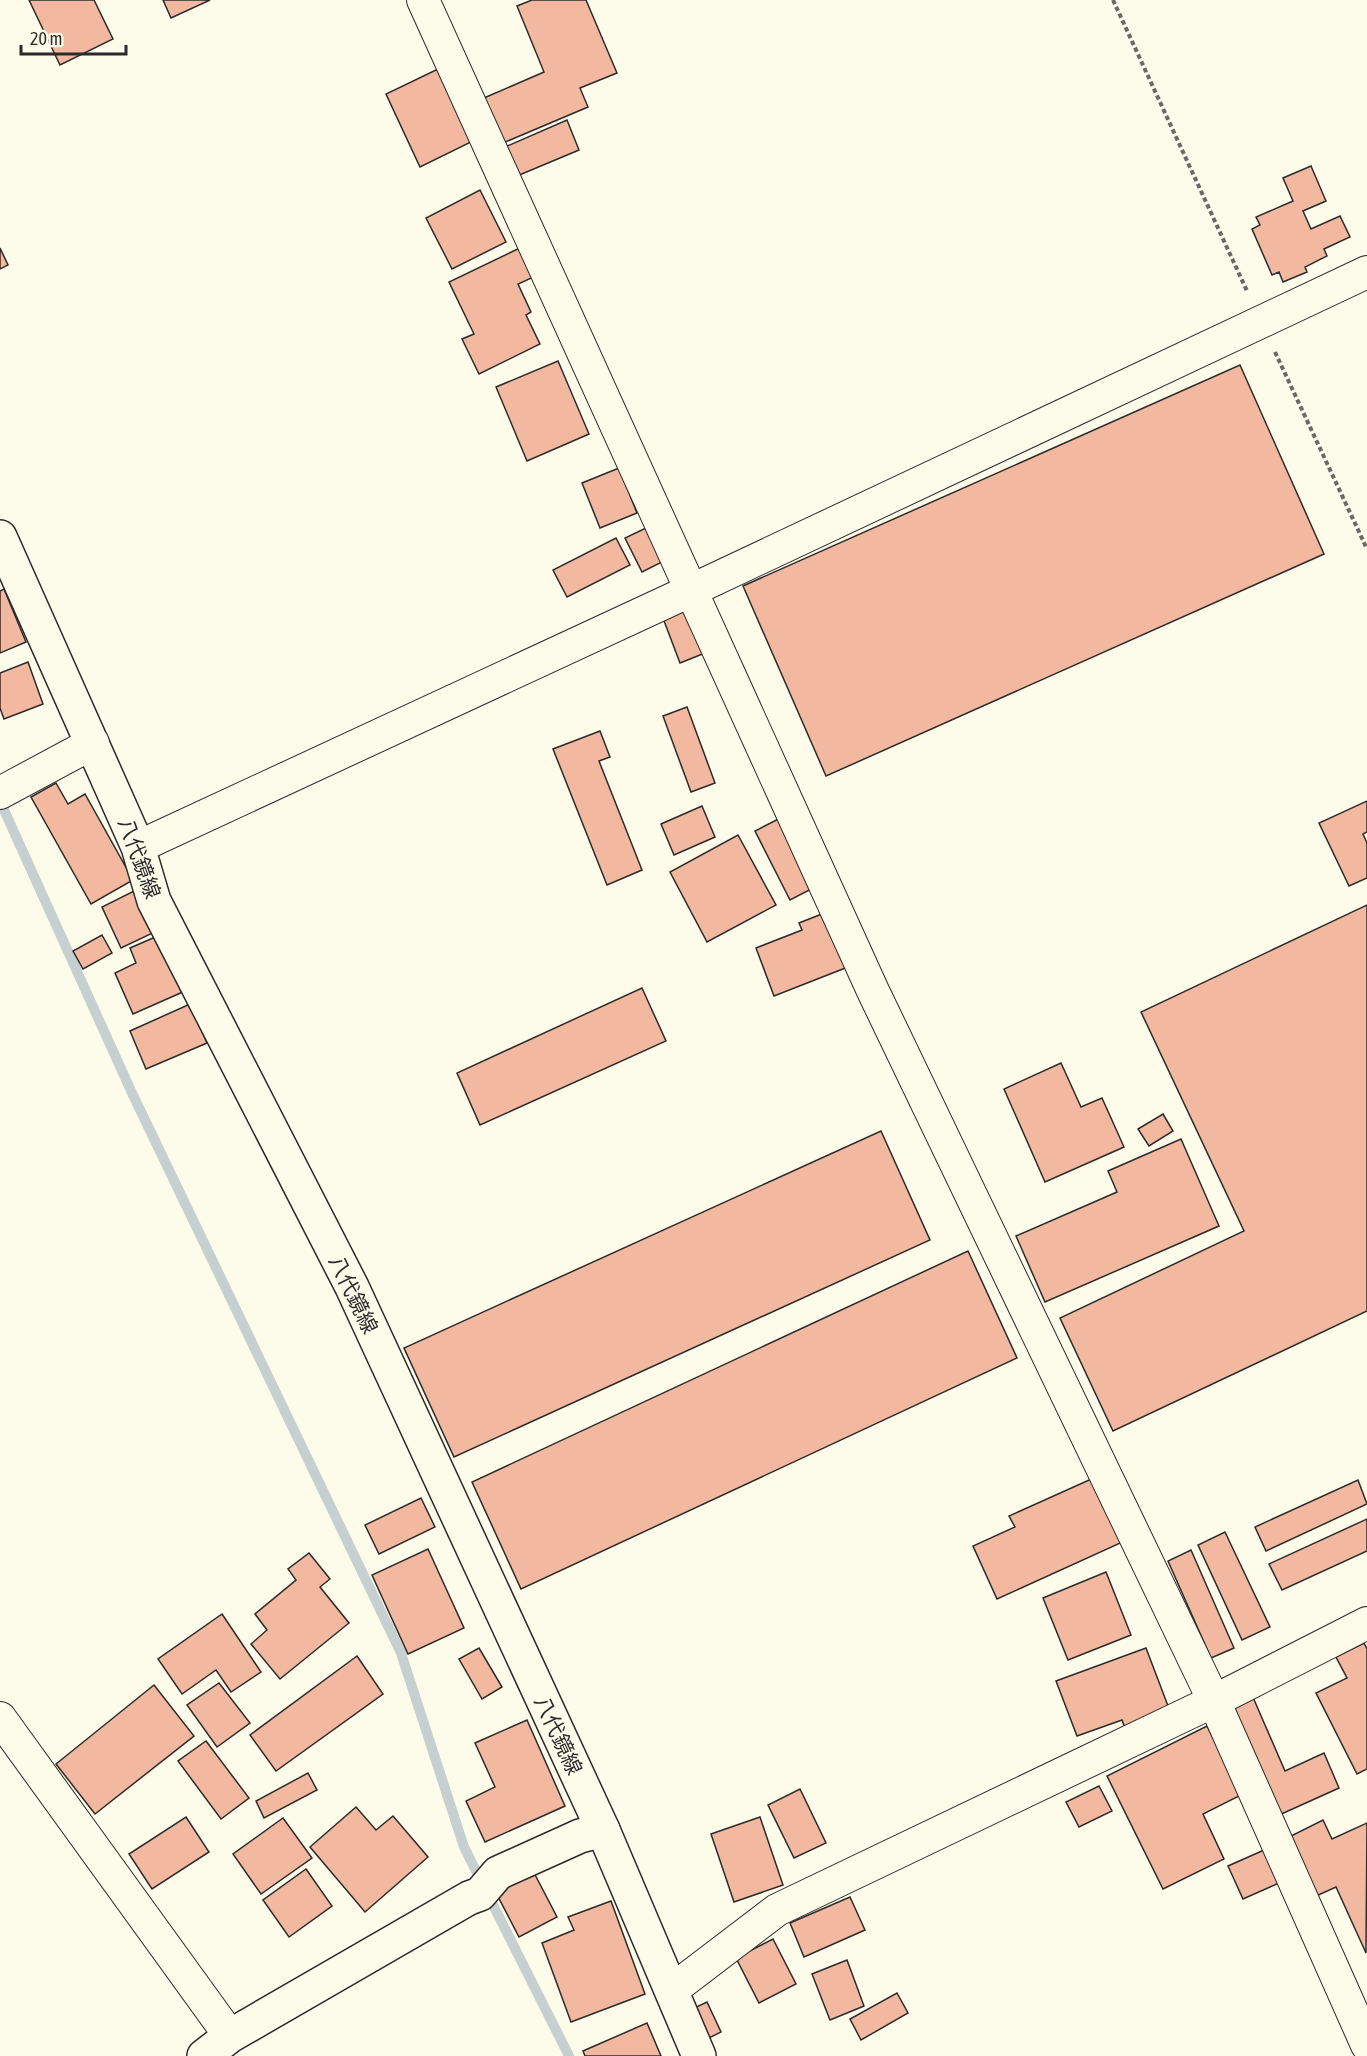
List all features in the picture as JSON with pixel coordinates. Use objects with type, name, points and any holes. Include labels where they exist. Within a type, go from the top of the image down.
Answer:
[{"type":"main road","name":"八代鏡線","points":[[0,537],[138,847],[154,901],[352,1287],[603,1830],[699,2056]]},
{"type":"main road","points":[[204,2056],[230,2036],[469,1898],[489,1883],[580,1836],[603,1830]]},
{"type":"street","points":[[423,0],[873,991],[1214,1701],[1367,2045]]},
{"type":"street","points":[[138,847],[692,590],[1367,272]]},
{"type":"street","points":[[6,789],[93,742]]},
{"type":"street","points":[[672,1990],[777,1910],[1214,1701],[1367,1623]]},
{"type":"street","points":[[0,1718],[230,2036]]},
{"type":"path","points":[[1113,0],[1367,549]]},
{"type":"building","points":[[29,0],[94,0],[113,39],[60,65]]},
{"type":"building","points":[[163,0],[210,0],[171,18]]},
{"type":"building","points":[[532,0],[586,0],[617,73],[580,88],[588,107],[503,143],[484,98],[544,72],[517,6]]},
{"type":"building","points":[[438,69],[473,141],[420,167],[386,94]]},
{"type":"building","points":[[567,120],[579,150],[517,176],[505,147]]},
{"type":"building","points":[[1311,166],[1326,201],[1303,211],[1311,229],[1340,216],[1350,237],[1324,249],[1327,256],[1305,267],[1307,272],[1283,282],[1279,272],[1272,275],[1252,229],[1260,225],[1256,217],[1293,201],[1283,178]]},
{"type":"building","points":[[480,190],[506,242],[452,269],[426,218]]},
{"type":"building","points":[[524,246],[538,275],[518,284],[531,312],[526,315],[540,344],[479,374],[462,339],[474,334],[449,282]]},
{"type":"building","points":[[0,248],[8,265],[0,269]]},
{"type":"building","points":[[558,361],[589,434],[527,461],[496,387]]},
{"type":"building","points":[[1240,365],[1324,554],[826,776],[743,586]]},
{"type":"building","points":[[619,468],[637,513],[600,528],[582,483]]},
{"type":"building","points":[[648,527],[666,560],[642,572],[625,538]]},
{"type":"building","points":[[616,538],[630,565],[567,597],[553,570]]},
{"type":"building","points":[[4,589],[26,642],[0,653],[0,591]]},
{"type":"building","points":[[683,596],[705,653],[680,663],[658,605]]},
{"type":"building","points":[[28,662],[43,704],[4,719],[0,708],[0,673]]},
{"type":"building","points":[[687,707],[715,783],[691,792],[663,716]]},
{"type":"building","points":[[600,731],[610,757],[599,761],[642,870],[607,885],[553,749]]},
{"type":"building","points":[[56,783],[68,804],[85,794],[133,880],[91,904],[31,797]]},
{"type":"building","points":[[1367,801],[1367,832],[1363,834],[1367,843],[1367,878],[1349,886],[1319,823]]},
{"type":"building","points":[[702,806],[715,837],[674,855],[661,824]]},
{"type":"building","points":[[788,814],[823,883],[790,900],[755,831]]},
{"type":"building","points":[[738,835],[776,905],[707,942],[670,872]]},
{"type":"building","points":[[140,888],[159,930],[121,948],[102,907]]},
{"type":"building","points":[[1367,905],[1367,1311],[1113,1431],[1060,1318],[1244,1231],[1141,1012]]},
{"type":"building","points":[[832,910],[853,965],[774,996],[756,948],[802,930],[799,923]]},
{"type":"building","points":[[102,935],[112,953],[83,969],[73,951]]},
{"type":"building","points":[[160,935],[185,991],[133,1014],[115,973],[136,963],[130,948]]},
{"type":"building","points":[[642,988],[666,1041],[480,1125],[457,1073]]},
{"type":"building","points":[[190,1004],[207,1043],[146,1069],[130,1031]]},
{"type":"building","points":[[1061,1063],[1081,1107],[1102,1098],[1124,1147],[1045,1182],[1004,1089]]},
{"type":"building","points":[[1163,1114],[1173,1131],[1149,1146],[1138,1129]]},
{"type":"building","points":[[881,1131],[930,1240],[454,1457],[404,1348]]},
{"type":"building","points":[[1181,1139],[1219,1226],[1045,1302],[1016,1236],[1117,1192],[1108,1171]]},
{"type":"building","points":[[968,1251],[1017,1358],[521,1589],[472,1482]]},
{"type":"building","points":[[1098,1476],[1127,1540],[997,1599],[973,1546],[1015,1527],[1009,1516]]},
{"type":"building","points":[[1358,1480],[1367,1504],[1266,1551],[1255,1527]]},
{"type":"building","points":[[421,1498],[435,1527],[379,1554],[365,1525]]},
{"type":"building","points":[[1367,1519],[1367,1551],[1282,1590],[1269,1564]]},
{"type":"building","points":[[1225,1532],[1270,1627],[1242,1640],[1198,1545]]},
{"type":"building","points":[[428,1549],[464,1628],[408,1654],[372,1575]]},
{"type":"building","points":[[1191,1550],[1234,1648],[1211,1658],[1168,1561]]},
{"type":"building","points":[[309,1553],[330,1579],[320,1587],[349,1623],[280,1679],[251,1644],[267,1630],[255,1614],[296,1580],[288,1569]]},
{"type":"building","points":[[1106,1572],[1131,1635],[1068,1660],[1043,1598]]},
{"type":"building","points":[[222,1614],[261,1672],[231,1692],[216,1670],[182,1694],[158,1659]]},
{"type":"building","points":[[1364,1643],[1367,1649],[1367,1769],[1357,1774],[1316,1693],[1347,1678],[1336,1657]]},
{"type":"building","points":[[479,1648],[502,1687],[482,1699],[459,1659]]},
{"type":"building","points":[[1146,1648],[1173,1719],[1128,1736],[1122,1720],[1077,1736],[1056,1681]]},
{"type":"building","points":[[357,1656],[383,1694],[276,1771],[250,1735]]},
{"type":"building","points":[[219,1683],[250,1723],[217,1747],[187,1705]]},
{"type":"building","points":[[154,1685],[194,1736],[95,1814],[56,1764]]},
{"type":"building","points":[[1252,1695],[1285,1771],[1324,1753],[1339,1788],[1277,1816],[1227,1706]]},
{"type":"building","points":[[527,1720],[565,1806],[485,1842],[466,1801],[495,1787],[475,1743]]},
{"type":"building","points":[[1207,1726],[1241,1795],[1203,1814],[1224,1859],[1163,1889],[1107,1776]]},
{"type":"building","points":[[206,1741],[249,1798],[221,1819],[178,1761]]},
{"type":"building","points":[[308,1773],[317,1790],[264,1818],[256,1801]]},
{"type":"building","points":[[1099,1786],[1112,1811],[1079,1827],[1066,1802]]},
{"type":"building","points":[[800,1789],[826,1843],[794,1858],[768,1805]]},
{"type":"building","points":[[356,1807],[376,1830],[393,1816],[428,1857],[365,1912],[310,1847]]},
{"type":"building","points":[[186,1817],[209,1852],[152,1889],[129,1854]]},
{"type":"building","points":[[760,1817],[783,1885],[734,1902],[711,1834]]},
{"type":"building","points":[[283,1818],[312,1858],[261,1894],[233,1854]]},
{"type":"building","points":[[1323,1820],[1332,1839],[1367,1823],[1366,1953],[1336,1887],[1314,1897],[1287,1838]]},
{"type":"building","points":[[1264,1850],[1279,1883],[1243,1899],[1228,1866]]},
{"type":"building","points":[[531,1867],[557,1917],[519,1937],[493,1887]]},
{"type":"building","points":[[306,1869],[332,1906],[289,1937],[263,1900]]},
{"type":"building","points":[[850,1897],[865,1930],[804,1957],[790,1923]]},
{"type":"building","points":[[611,1901],[645,1994],[571,2022],[542,1943],[574,1930],[568,1917]]},
{"type":"building","points":[[773,1939],[796,1984],[759,2003],[736,1958]]},
{"type":"building","points":[[847,1960],[864,2006],[830,2020],[812,1974]]},
{"type":"building","points":[[897,1993],[908,2013],[861,2040],[850,2019]]},
{"type":"building","points":[[707,2002],[721,2032],[705,2040],[692,2009]]},
{"type":"building","points":[[647,2023],[661,2056],[585,2056],[583,2051]]},
{"type":"waterway","points":[[0,801],[132,1093],[401,1653],[464,1847],[569,2056]]}]
